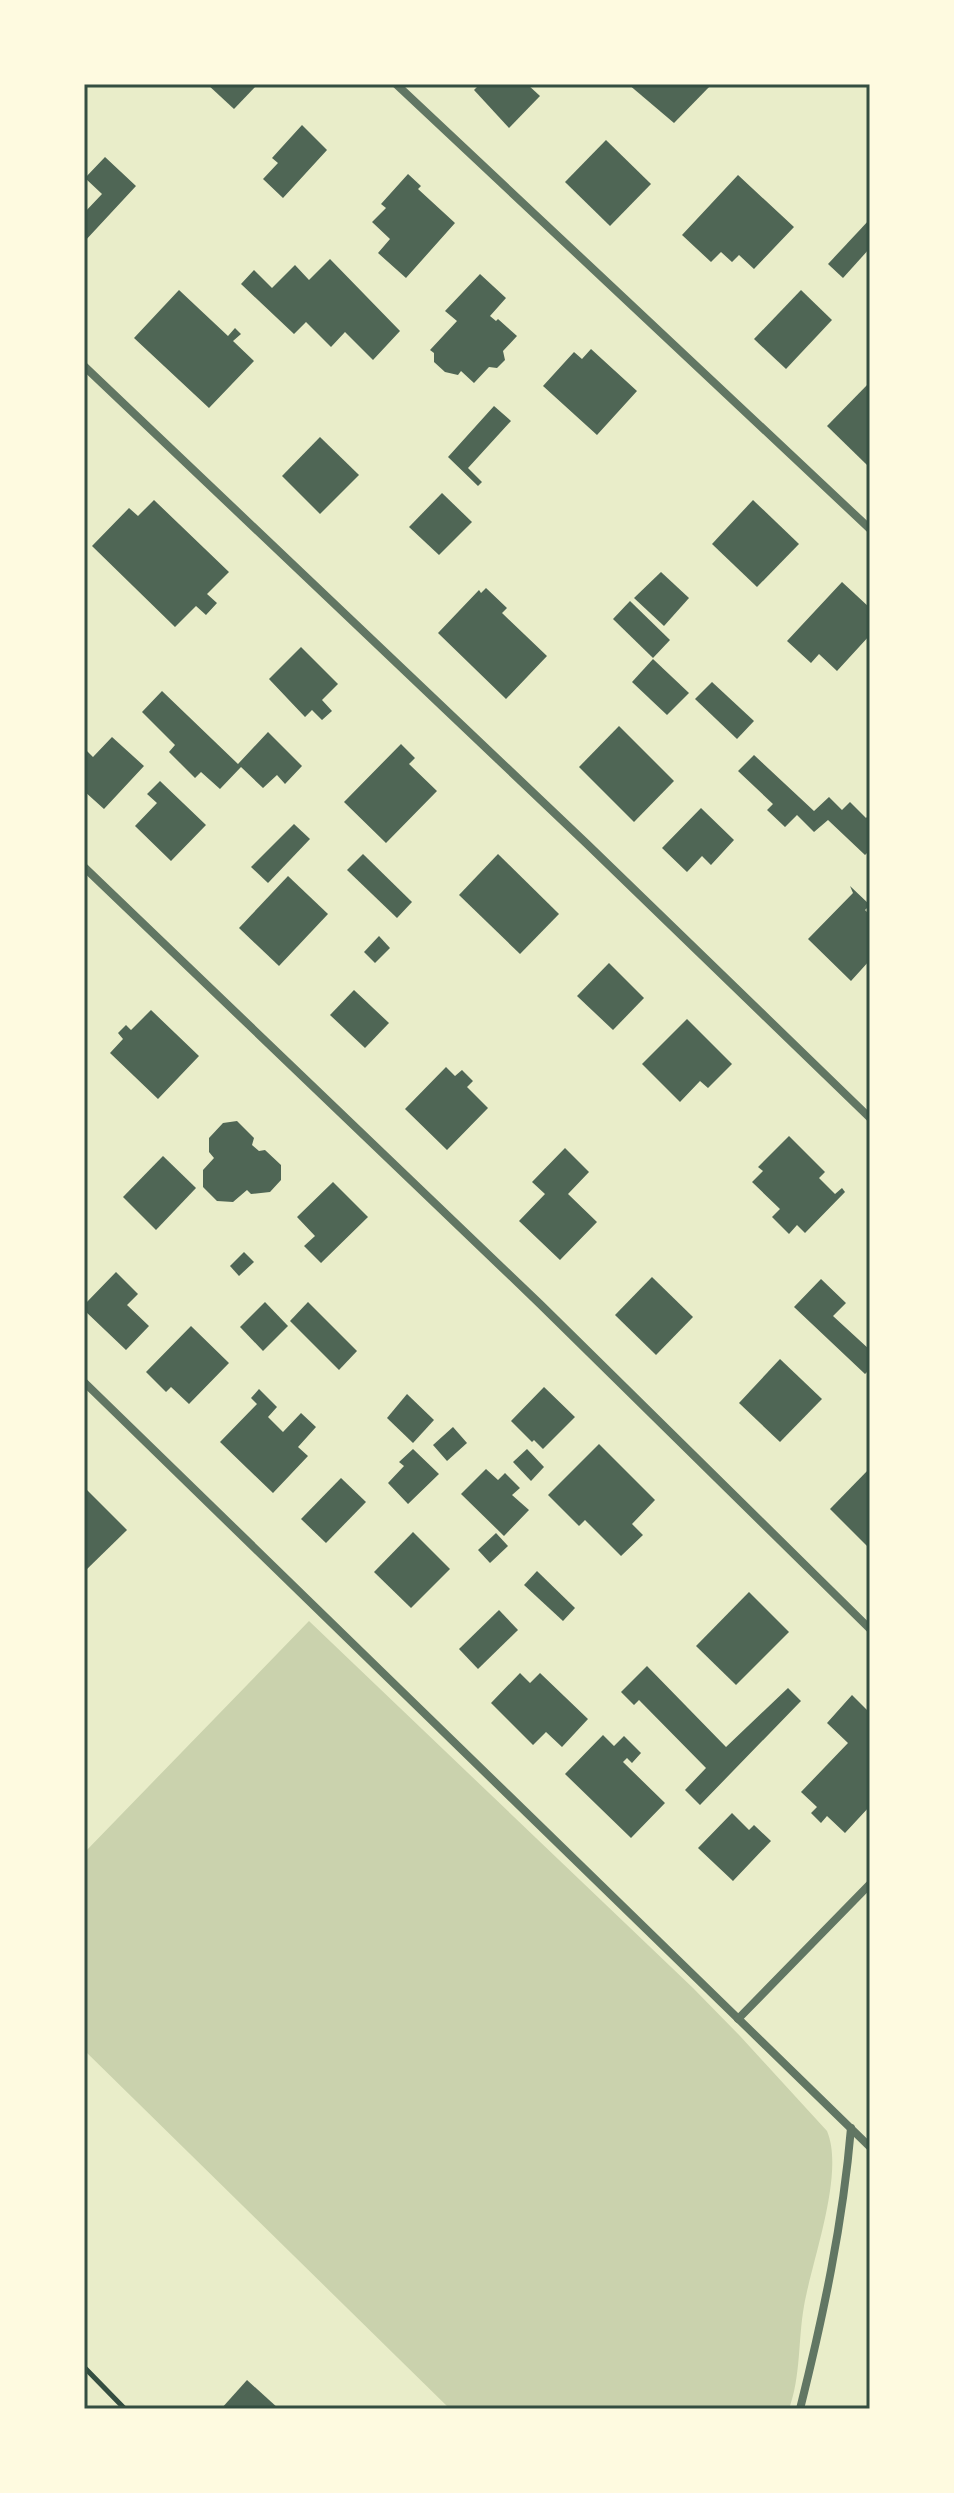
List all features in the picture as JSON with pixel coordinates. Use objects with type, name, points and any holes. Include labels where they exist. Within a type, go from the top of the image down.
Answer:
[{"type":"street","points":[[396,84],[870,529]]},
{"type":"street","points":[[84,366],[870,1118]]},
{"type":"street","points":[[84,867],[540,1304],[870,1629]]},
{"type":"street","points":[[84,1382],[870,2147]]},
{"type":"street","points":[[738,2019],[870,1884]]},
{"type":"street","points":[[800,2409],[837,2234],[851,2128]]},
{"type":"path","points":[[84,2367],[125,2409]]},
{"type":"green space","points":[[309,1621],[693,1988],[827,2131],[832,2149],[830,2193],[804,2306],[796,2384],[789,2409],[450,2409],[84,2050],[84,1853]]},
{"type":"building","points":[[207,84],[258,84],[234,109]]},
{"type":"building","points":[[480,84],[527,84],[540,96],[509,128],[474,90]]},
{"type":"building","points":[[628,84],[712,84],[674,123]]},
{"type":"building","points":[[302,125],[327,150],[283,198],[263,179],[278,163],[272,158]]},
{"type":"building","points":[[606,140],[651,184],[610,226],[565,182]]},
{"type":"building","points":[[105,157],[136,186],[84,242],[84,213],[102,194],[85,178]]},
{"type":"building","points":[[408,174],[421,186],[418,189],[455,223],[406,278],[378,253],[390,239],[372,222],[386,208],[381,204]]},
{"type":"building","points":[[738,175],[794,227],[754,269],[739,255],[732,262],[721,252],[711,262],[682,235]]},
{"type":"building","points":[[870,219],[870,248],[843,278],[828,264]]},
{"type":"building","points":[[330,259],[400,331],[373,360],[345,332],[331,347],[306,322],[294,334],[241,284],[254,270],[272,288],[295,265],[309,280]]},
{"type":"building","points":[[480,274],[506,298],[490,316],[517,336],[503,351],[505,360],[497,368],[489,367],[474,383],[461,371],[458,375],[445,372],[434,362],[434,353],[430,350],[457,321],[445,311]]},
{"type":"building","points":[[179,290],[228,336],[235,328],[241,334],[233,341],[254,361],[209,408],[134,338]]},
{"type":"building","points":[[801,290],[832,320],[786,369],[754,339]]},
{"type":"building","points":[[591,349],[637,391],[597,435],[543,386],[574,352],[582,359]]},
{"type":"building","points":[[870,382],[870,462],[867,465],[827,426]]},
{"type":"building","points":[[494,406],[511,421],[468,468],[482,482],[478,486],[448,457]]},
{"type":"building","points":[[320,437],[359,475],[320,514],[282,476]]},
{"type":"building","points":[[442,493],[472,522],[439,555],[409,527]]},
{"type":"building","points":[[154,500],[229,572],[207,594],[217,603],[206,615],[196,606],[175,627],[92,546],[129,508],[138,516]]},
{"type":"building","points":[[753,500],[799,544],[757,587],[712,544]]},
{"type":"building","points":[[661,572],[689,598],[664,626],[634,598]]},
{"type":"building","points":[[842,582],[870,608],[870,635],[837,671],[819,654],[811,663],[787,641]]},
{"type":"building","points":[[486,588],[507,608],[502,613],[547,656],[506,699],[438,633],[479,590],[481,593]]},
{"type":"building","points":[[630,601],[670,640],[653,658],[613,619]]},
{"type":"building","points":[[301,647],[338,684],[322,700],[332,711],[322,720],[312,710],[305,717],[269,679]]},
{"type":"building","points":[[653,659],[689,693],[667,715],[632,682]]},
{"type":"building","points":[[712,682],[754,721],[737,739],[695,699]]},
{"type":"building","points":[[162,691],[238,764],[268,732],[302,766],[285,784],[277,775],[263,788],[241,767],[220,789],[201,772],[195,778],[169,752],[175,745],[142,712]]},
{"type":"building","points":[[619,726],[674,781],[634,822],[579,767]]},
{"type":"building","points":[[112,737],[144,766],[104,809],[84,791],[84,748],[93,757]]},
{"type":"building","points":[[401,744],[415,758],[409,764],[437,791],[386,843],[344,802]]},
{"type":"building","points":[[754,755],[814,811],[829,797],[842,810],[850,802],[866,818],[870,814],[870,850],[865,855],[828,820],[814,832],[797,815],[785,827],[767,810],[773,804],[738,771]]},
{"type":"building","points":[[160,781],[206,825],[171,861],[135,826],[157,803],[147,794]]},
{"type":"building","points":[[701,808],[734,840],[711,865],[702,856],[687,872],[662,848]]},
{"type":"building","points":[[294,824],[310,839],[268,883],[251,867]]},
{"type":"building","points":[[363,854],[412,902],[397,918],[347,870]]},
{"type":"building","points":[[498,854],[559,914],[520,954],[459,895]]},
{"type":"building","points":[[288,876],[328,914],[279,966],[239,928]]},
{"type":"building","points":[[850,886],[870,905],[865,910],[870,915],[870,960],[851,981],[808,939],[853,893]]},
{"type":"building","points":[[379,936],[390,948],[375,963],[364,952]]},
{"type":"building","points":[[609,963],[644,998],[613,1030],[577,996]]},
{"type":"building","points":[[354,990],[389,1023],[365,1048],[330,1015]]},
{"type":"building","points":[[151,1010],[199,1056],[158,1099],[110,1053],[123,1039],[118,1033],[126,1025],[131,1030]]},
{"type":"building","points":[[687,1019],[732,1064],[708,1088],[700,1081],[680,1102],[642,1064]]},
{"type":"building","points":[[446,1067],[455,1076],[462,1070],[473,1081],[467,1087],[488,1108],[447,1150],[405,1109]]},
{"type":"building","points":[[237,1121],[254,1138],[252,1145],[259,1151],[265,1150],[281,1165],[281,1180],[270,1192],[251,1194],[247,1190],[233,1202],[217,1201],[203,1187],[203,1170],[214,1158],[209,1152],[209,1138],[223,1123]]},
{"type":"building","points":[[789,1136],[825,1172],[819,1178],[835,1194],[842,1188],[845,1192],[805,1233],[797,1225],[789,1234],[772,1217],[780,1209],[752,1182],[763,1171],[758,1167]]},
{"type":"building","points":[[565,1148],[589,1172],[568,1194],[597,1222],[560,1260],[519,1221],[545,1194],[532,1182]]},
{"type":"building","points":[[163,1156],[196,1188],[156,1230],[123,1197]]},
{"type":"building","points":[[333,1182],[368,1217],[321,1263],[304,1246],[315,1236],[297,1217]]},
{"type":"building","points":[[244,1252],[254,1262],[239,1276],[230,1266]]},
{"type":"building","points":[[116,1272],[138,1294],[127,1305],[149,1326],[126,1350],[84,1310],[84,1305]]},
{"type":"building","points":[[652,1277],[693,1317],[656,1355],[615,1315]]},
{"type":"building","points":[[821,1279],[846,1303],[833,1316],[870,1350],[870,1369],[865,1374],[794,1307]]},
{"type":"building","points":[[265,1302],[288,1326],[263,1351],[240,1327]]},
{"type":"building","points":[[308,1302],[357,1351],[339,1370],[290,1321]]},
{"type":"building","points":[[191,1326],[229,1363],[189,1404],[171,1387],[166,1392],[146,1372]]},
{"type":"building","points":[[780,1359],[822,1399],[780,1442],[739,1403]]},
{"type":"building","points":[[544,1387],[575,1417],[543,1449],[511,1421]]},
{"type":"building","points":[[259,1389],[277,1407],[268,1417],[283,1432],[301,1413],[316,1427],[298,1447],[308,1456],[273,1493],[220,1442],[257,1404],[251,1398]]},
{"type":"building","points":[[407,1394],[434,1420],[413,1443],[387,1418]]},
{"type":"building","points":[[453,1427],[467,1443],[447,1461],[433,1445]]},
{"type":"building","points":[[599,1444],[655,1500],[632,1524],[643,1535],[621,1556],[585,1520],[579,1526],[548,1495]]},
{"type":"building","points":[[413,1449],[439,1474],[408,1504],[388,1483],[404,1466],[399,1462]]},
{"type":"building","points":[[527,1449],[544,1467],[531,1481],[513,1462]]},
{"type":"building","points":[[870,1468],[870,1549],[830,1509]]},
{"type":"building","points":[[486,1469],[498,1480],[505,1473],[520,1488],[512,1495],[529,1510],[504,1536],[461,1494]]},
{"type":"building","points":[[341,1478],[366,1502],[326,1543],[301,1519]]},
{"type":"building","points":[[84,1487],[127,1530],[84,1572]]},
{"type":"building","points":[[413,1532],[450,1569],[411,1608],[374,1572]]},
{"type":"building","points":[[496,1533],[508,1546],[490,1563],[478,1550]]},
{"type":"building","points":[[537,1571],[575,1608],[563,1621],[524,1585]]},
{"type":"building","points":[[749,1592],[789,1632],[736,1685],[696,1646]]},
{"type":"building","points":[[499,1610],[518,1630],[478,1669],[459,1649]]},
{"type":"building","points":[[647,1666],[726,1747],[788,1688],[801,1701],[700,1805],[685,1790],[706,1768],[639,1700],[634,1705],[621,1692]]},
{"type":"building","points":[[520,1673],[530,1683],[540,1673],[588,1719],[562,1747],[546,1732],[533,1745],[491,1703]]},
{"type":"building","points":[[852,1695],[870,1713],[870,1806],[845,1833],[827,1816],[821,1823],[811,1813],[817,1807],[801,1792],[848,1743],[827,1723]]},
{"type":"building","points":[[603,1735],[614,1746],[624,1736],[641,1753],[632,1763],[627,1758],[623,1762],[665,1803],[631,1838],[565,1774]]},
{"type":"building","points":[[732,1813],[749,1830],[754,1825],[771,1841],[733,1881],[698,1848]]},
{"type":"building","points":[[247,2380],[279,2409],[221,2409]]}]
